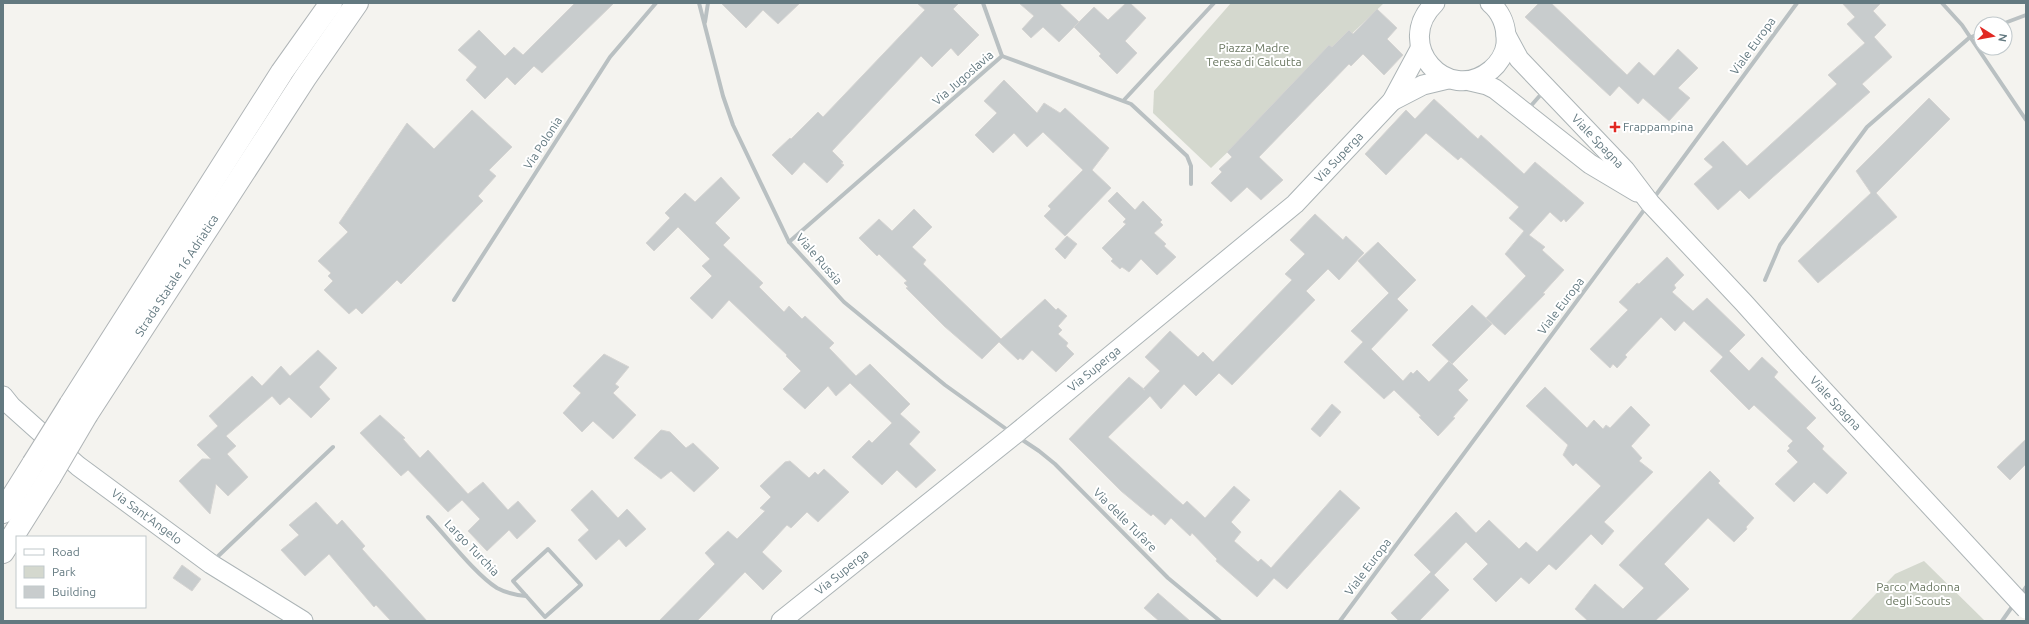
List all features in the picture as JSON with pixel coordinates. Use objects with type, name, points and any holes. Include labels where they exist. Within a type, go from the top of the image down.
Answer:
[{"type":"highway","name":"Strada Statale 16 Adriatica","points":[[3,552],[42,470],[78,409],[282,72],[331,3]]},
{"type":"highway","name":"Strada Statale 16 Adriatica","points":[[78,409],[357,3]]},
{"type":"highway","name":"Strada Statale 16 Adriatica","points":[[3,512],[42,470]]},
{"type":"street","name":"Via Polonia","points":[[454,300],[610,57],[656,3]]},
{"type":"street","name":"Viale Russia","points":[[699,3],[723,96],[733,125],[789,242],[844,302],[945,385],[1014,435]]},
{"type":"street","points":[[704,24],[708,3]]},
{"type":"street","points":[[983,3],[1002,56]]},
{"type":"street","points":[[1124,100],[1214,3]]},
{"type":"street","name":"Viale Spagna","points":[[1490,3],[1496,8],[1519,59],[1625,170],[1647,200],[2026,609]]},
{"type":"street","points":[[1470,81],[1485,74],[1494,67],[1502,57],[1506,46],[1508,3]]},
{"type":"street","name":"Viale Europa","points":[[1340,621],[1647,200],[1797,3]]},
{"type":"street","points":[[1942,3],[1955,16],[2026,120]]},
{"type":"street","points":[[1430,5],[1422,21],[1418,35],[1420,49],[1425,60],[1432,69],[1448,79]]},
{"type":"street","points":[[2013,20],[2026,15]]},
{"type":"street","points":[[1766,280],[1780,245],[1867,127],[1969,38],[1973,36]]},
{"type":"street","name":"Via Superga","points":[[781,621],[1014,435],[1295,204],[1392,101],[1420,49]]},
{"type":"street","name":"Via Jugoslavia","points":[[789,242],[1002,56],[1124,100],[1139,110],[1187,156],[1191,166],[1191,184]]},
{"type":"street","name":"Viale Spagna","points":[[1448,79],[1470,81],[1487,85],[1495,89],[1590,164],[1647,200]]},
{"type":"street","name":"Via Superga","points":[[1392,101],[1423,85],[1448,79]]},
{"type":"street","points":[[1525,113],[1547,87]]},
{"type":"street","name":"Via Sant'Angelo","points":[[3,396],[11,406],[78,466],[211,564],[303,621]]},
{"type":"street","name":"Via delle Tufare","points":[[1014,435],[1039,451],[1055,464],[1168,578],[1220,621]]},
{"type":"street","points":[[211,564],[333,447]]},
{"type":"street","name":"Largo Turchia","points":[[428,517],[484,578],[497,588],[511,594],[526,596]]},
{"type":"street","name":"Largo Turchia","points":[[548,549],[581,586],[544,619],[513,581],[548,549]]},
{"type":"street","points":[[2002,621],[2026,587]]},
{"type":"green space","name":"Piazza Madre Teresa di Calcutta","points":[[1231,3],[1384,3],[1211,168],[1153,113],[1154,91]]},
{"type":"green space","name":"Parco Madonna degli Scouts","points":[[1924,561],[1985,621],[1850,621],[1895,574]]},
{"type":"building","points":[[575,3],[614,3],[542,73],[534,66],[515,85],[507,77],[485,99],[466,80],[477,67],[458,50],[479,30],[505,56],[514,47],[523,55]]},
{"type":"building","points":[[721,3],[800,3],[778,24],[763,10],[746,28]]},
{"type":"building","points":[[917,3],[959,3],[953,9],[979,35],[958,56],[951,48],[932,67],[921,56],[832,151],[844,165],[827,183],[804,162],[792,175],[772,155],[790,138],[791,139],[818,112],[823,117],[925,10]]},
{"type":"building","points":[[1019,3],[1059,3],[1079,22],[1059,42],[1043,27],[1031,38],[1022,29],[1034,16]]},
{"type":"building","points":[[1126,3],[1130,3],[1146,18],[1125,41],[1137,53],[1117,74],[1099,56],[1101,54],[1074,27],[1094,7],[1108,20]]},
{"type":"building","points":[[1539,3],[1551,3],[1627,75],[1639,62],[1654,76],[1678,49],[1698,68],[1678,88],[1690,98],[1669,121],[1643,98],[1638,104],[1619,86],[1610,96],[1525,17]]},
{"type":"building","points":[[1842,3],[1881,3],[1873,11],[1886,25],[1874,37],[1892,57],[1862,84],[1870,92],[1749,199],[1740,190],[1718,210],[1694,184],[1713,167],[1704,159],[1723,141],[1747,166],[1837,84],[1828,75],[1865,43],[1847,24],[1855,17]]},
{"type":"building","points":[[1377,9],[1397,28],[1387,39],[1403,55],[1384,75],[1363,54],[1351,66],[1349,64],[1259,157],[1283,180],[1261,200],[1247,187],[1231,202],[1211,183],[1222,172],[1219,169],[1232,157],[1227,152],[1329,45],[1332,47],[1349,30],[1353,34]]},
{"type":"building","points":[[1004,80],[1037,113],[1044,103],[1060,113],[1065,108],[1109,148],[1092,170],[1111,188],[1065,236],[1044,216],[1051,209],[1048,206],[1083,170],[1043,132],[1027,147],[1014,133],[993,153],[975,135],[997,113],[984,101]]},
{"type":"building","points":[[1929,98],[1950,119],[1876,193],[1897,217],[1818,283],[1798,261],[1871,193],[1856,171]]},
{"type":"building","points":[[1434,99],[1478,139],[1481,135],[1524,174],[1535,162],[1584,203],[1566,222],[1564,219],[1561,222],[1550,212],[1529,235],[1545,247],[1542,250],[1564,270],[1543,293],[1545,294],[1505,335],[1486,318],[1526,276],[1505,254],[1524,231],[1509,218],[1519,207],[1461,157],[1458,160],[1426,133],[1386,175],[1365,154],[1406,110],[1415,119]]},
{"type":"building","points":[[472,110],[512,147],[489,170],[496,176],[478,196],[483,201],[401,284],[397,280],[362,314],[356,308],[349,314],[324,290],[333,281],[328,276],[331,273],[318,261],[348,232],[339,223],[407,123],[434,149]]},
{"type":"building","points":[[721,177],[740,198],[715,223],[730,238],[723,245],[763,283],[759,287],[784,312],[789,306],[802,319],[805,316],[834,343],[829,348],[856,376],[870,364],[910,404],[900,414],[920,432],[909,444],[936,470],[916,488],[897,470],[882,485],[852,457],[869,440],[872,443],[892,423],[850,383],[836,396],[828,386],[805,409],[783,389],[801,371],[786,356],[787,355],[729,300],[712,319],[690,298],[712,276],[702,266],[710,259],[678,227],[654,251],[646,243],[670,218],[665,213],[685,193],[695,202]]},
{"type":"building","points":[[1117,192],[1135,210],[1143,201],[1162,220],[1160,222],[1163,225],[1154,233],[1166,244],[1164,246],[1176,257],[1157,275],[1141,259],[1129,272],[1122,267],[1120,269],[1111,261],[1113,259],[1102,248],[1126,224],[1123,222],[1126,219],[1108,201]]},
{"type":"building","points":[[914,209],[932,227],[912,247],[926,260],[923,264],[1001,339],[1045,299],[1056,310],[1058,308],[1067,316],[1058,326],[1062,330],[1058,334],[1068,343],[1066,346],[1074,354],[1056,372],[1032,350],[1023,360],[1020,358],[1018,360],[999,342],[982,359],[944,326],[906,288],[908,287],[904,283],[907,281],[879,254],[877,256],[859,238],[879,219],[892,231]]},
{"type":"building","points":[[1315,214],[1343,240],[1346,236],[1364,253],[1339,280],[1328,269],[1306,291],[1315,300],[1232,385],[1219,373],[1196,396],[1184,384],[1161,409],[1150,396],[1108,437],[1183,505],[1187,501],[1205,518],[1234,486],[1250,500],[1231,522],[1241,532],[1234,541],[1258,562],[1261,559],[1271,568],[1340,490],[1360,508],[1287,589],[1274,578],[1257,597],[1216,561],[1217,559],[1192,533],[1190,536],[1171,518],[1165,525],[1153,514],[1151,516],[1121,491],[1069,439],[1129,377],[1143,389],[1160,371],[1145,357],[1170,331],[1198,357],[1203,352],[1213,362],[1292,280],[1285,274],[1305,254],[1290,240]]},
{"type":"building","points":[[1067,236],[1077,244],[1065,259],[1055,249]]},
{"type":"building","points":[[1378,242],[1416,280],[1397,299],[1408,310],[1371,349],[1403,381],[1411,372],[1413,374],[1417,370],[1429,382],[1449,361],[1468,380],[1458,390],[1468,400],[1453,417],[1455,418],[1438,436],[1419,417],[1421,416],[1394,390],[1384,399],[1344,362],[1363,342],[1351,331],[1389,293],[1358,261]]},
{"type":"building","points":[[1667,257],[1684,275],[1674,285],[1676,288],[1672,292],[1693,311],[1707,298],[1745,335],[1729,351],[1749,371],[1762,357],[1778,372],[1774,377],[1816,418],[1806,428],[1824,446],[1822,449],[1847,473],[1827,494],[1814,482],[1794,502],[1775,484],[1798,462],[1787,451],[1790,448],[1788,446],[1793,441],[1754,405],[1749,410],[1710,371],[1723,357],[1684,321],[1675,331],[1661,317],[1625,355],[1627,357],[1617,368],[1613,364],[1610,368],[1590,349],[1628,310],[1619,302],[1637,283],[1639,284]]},
{"type":"building","points":[[1472,305],[1492,324],[1452,364],[1432,345]]},
{"type":"building","points":[[318,350],[337,368],[319,387],[330,399],[311,418],[289,397],[280,405],[272,396],[226,436],[236,446],[227,454],[248,477],[228,496],[216,484],[210,514],[179,481],[202,459],[211,459],[197,445],[218,426],[209,416],[252,376],[262,386],[281,366],[290,376]]},
{"type":"building","points":[[604,354],[629,367],[615,384],[619,387],[613,393],[636,415],[613,439],[593,421],[582,432],[563,413],[581,393],[573,386]]},
{"type":"building","points":[[1545,387],[1587,428],[1594,420],[1603,429],[1606,425],[1610,428],[1631,406],[1650,425],[1631,446],[1642,458],[1639,461],[1653,472],[1604,522],[1614,531],[1602,545],[1591,534],[1556,570],[1549,564],[1529,584],[1521,577],[1496,602],[1473,579],[1488,564],[1466,542],[1434,575],[1449,590],[1419,621],[1399,621],[1391,613],[1431,572],[1414,555],[1456,512],[1476,533],[1489,520],[1519,549],[1526,542],[1537,552],[1601,486],[1576,463],[1573,466],[1563,455],[1568,445],[1526,406]]},
{"type":"building","points":[[1332,404],[1341,412],[1320,437],[1311,429]]},
{"type":"building","points":[[380,415],[405,438],[403,439],[420,458],[428,450],[468,494],[483,482],[508,510],[518,501],[536,521],[517,539],[509,530],[487,551],[468,531],[480,519],[462,500],[448,512],[408,470],[401,476],[360,433]]},
{"type":"building","points":[[661,430],[670,432],[686,448],[693,443],[719,468],[694,492],[671,471],[661,479],[634,458]]},
{"type":"building","points":[[2026,439],[2026,464],[2010,480],[1997,467]]},
{"type":"building","points":[[790,461],[809,478],[815,472],[818,475],[824,469],[849,492],[818,522],[807,512],[791,528],[787,525],[762,552],[782,571],[763,590],[745,572],[697,621],[659,621],[715,564],[705,553],[728,531],[737,539],[765,511],[760,508],[771,497],[760,486],[785,462]]},
{"type":"building","points":[[1710,471],[1720,481],[1718,483],[1754,518],[1746,527],[1747,529],[1734,542],[1708,518],[1664,564],[1689,589],[1655,621],[1588,621],[1575,609],[1595,584],[1623,609],[1644,588],[1619,565]]},
{"type":"building","points":[[592,490],[618,518],[627,509],[646,529],[626,547],[619,539],[596,560],[578,540],[589,530],[571,510]]},
{"type":"building","points":[[316,502],[337,525],[342,520],[365,546],[362,549],[427,621],[391,621],[376,605],[374,607],[329,554],[305,576],[281,550],[299,535],[289,525]]},
{"type":"building","points":[[182,565],[201,579],[192,591],[173,578]]},
{"type":"building","points":[[1158,593],[1190,621],[1159,621],[1144,608]]},
{"type":"place","name":"Frappampina","points":[[1615,127]]}]
